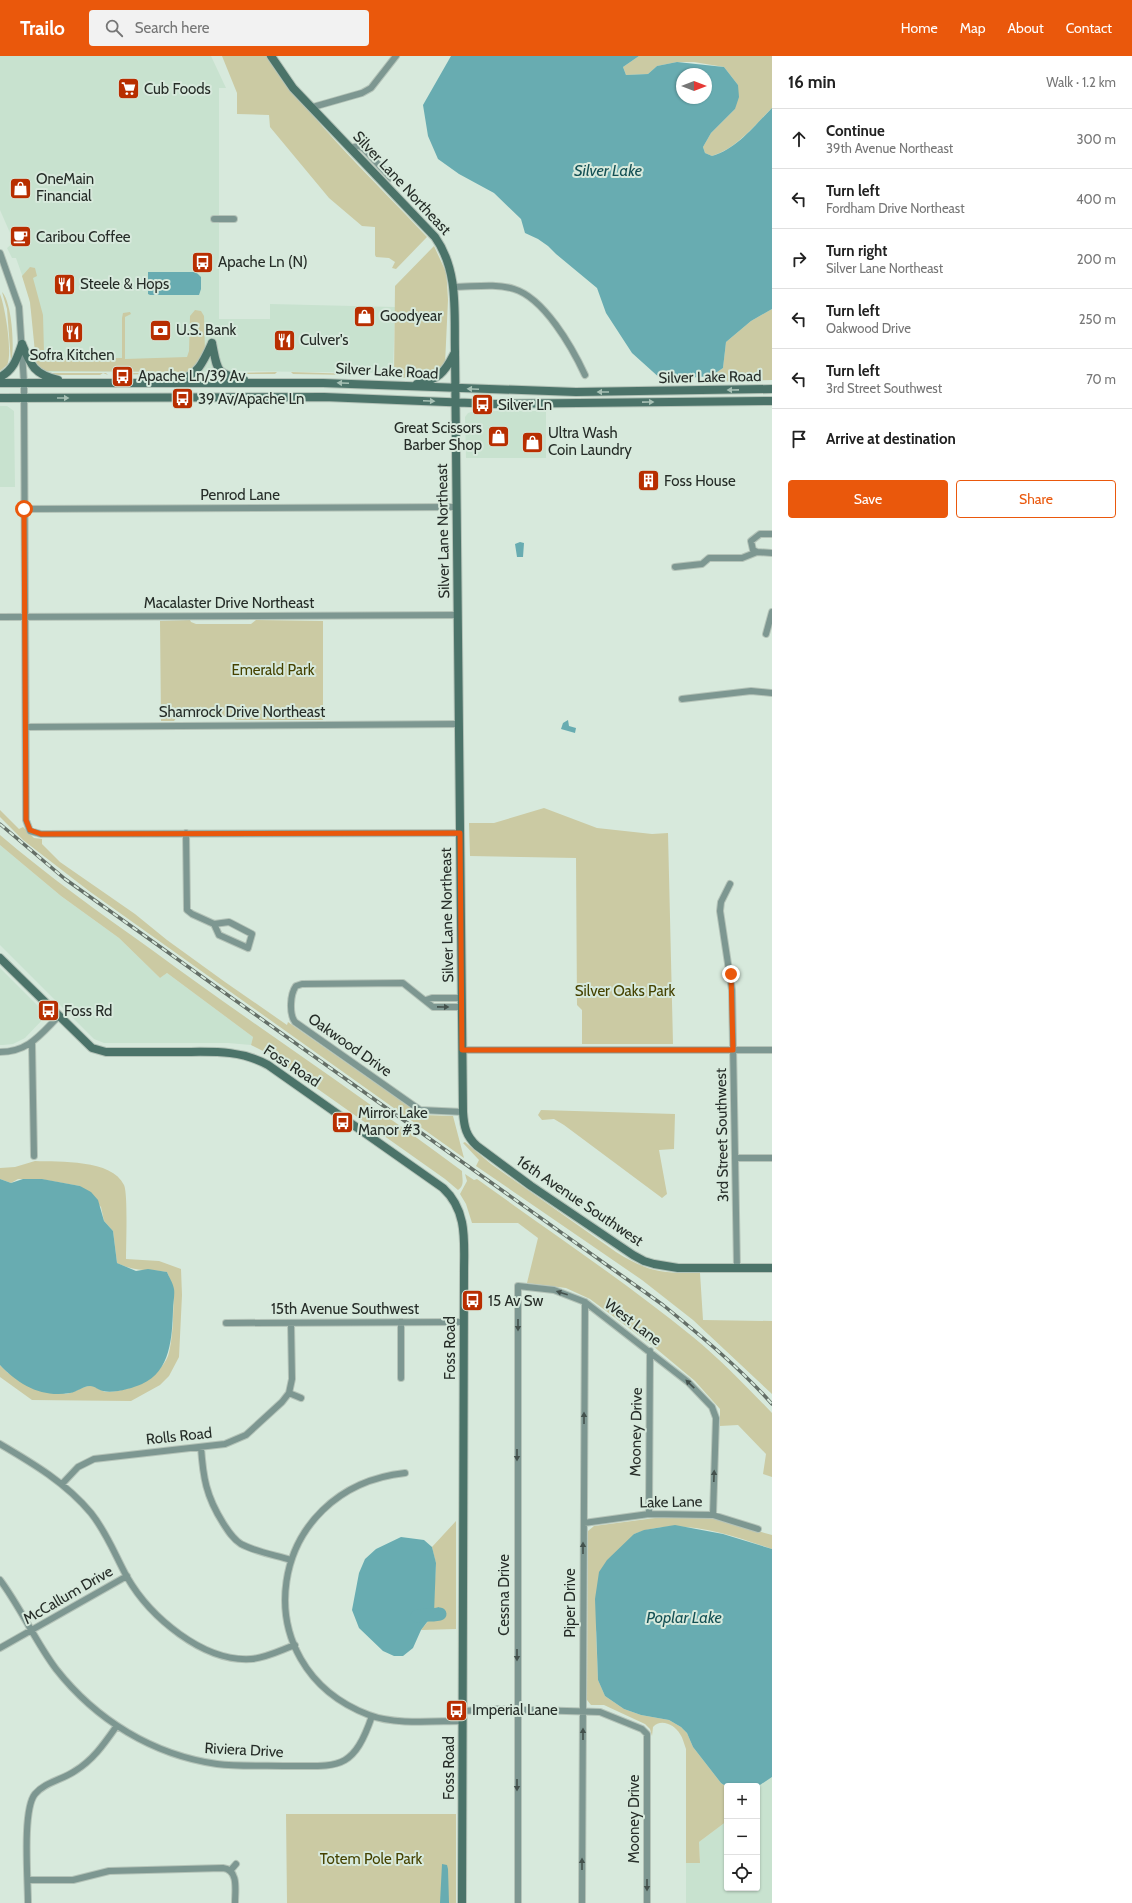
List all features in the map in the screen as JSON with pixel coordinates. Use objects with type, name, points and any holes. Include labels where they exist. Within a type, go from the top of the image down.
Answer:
[{"type":"street","name":"Silver Lane Northeast","points":[[271,56],[293,88],[313,107],[435,237],[446,254],[451,272],[453,287],[455,352],[462,1050]]},
{"type":"street","points":[[313,107],[362,94],[371,88],[396,56]]},
{"type":"street","points":[[350,148],[359,146],[364,149],[392,178]]},
{"type":"street","points":[[214,219],[234,219]]},
{"type":"street","points":[[0,254],[16,296],[22,344],[24,383],[26,820],[30,830],[41,834],[460,833]]},
{"type":"street","points":[[453,287],[504,287],[524,293],[533,299],[548,314],[585,375]]},
{"type":"street","points":[[0,377],[10,371],[15,364],[22,344]]},
{"type":"street","points":[[22,344],[31,365],[38,372],[45,376],[72,383]]},
{"type":"street","points":[[173,382],[190,377],[196,372],[204,362],[212,344],[217,367],[223,375],[258,383]]},
{"type":"street","points":[[408,386],[437,378],[448,366],[455,352]]},
{"type":"street","name":"Silver Lake Road","points":[[0,383],[323,383],[455,389],[576,392],[772,389]]},
{"type":"street","points":[[0,398],[324,397],[536,404],[772,401]]},
{"type":"street","name":"Penrod Lane","points":[[24,509],[456,507]]},
{"type":"street","points":[[757,552],[753,550],[751,545],[751,541],[754,537],[760,534],[772,534]]},
{"type":"street","points":[[675,567],[702,564],[709,558],[742,558],[757,552],[772,553]]},
{"type":"street","points":[[766,634],[772,612]]},
{"type":"street","name":"Macalaster Drive Northeast","points":[[0,617],[458,615]]},
{"type":"street","points":[[682,699],[751,691],[772,693]]},
{"type":"street","name":"Shamrock Drive Northeast","points":[[26,726],[458,724]]},
{"type":"street","points":[[186,833],[187,910],[192,914],[214,924],[229,922],[252,934],[248,948],[218,935],[214,924]]},
{"type":"street","name":"3rd Street Southwest","points":[[730,884],[721,902],[720,911],[731,974],[737,1268]]},
{"type":"street","points":[[0,958],[58,1017],[32,1043],[16,1051],[0,1052]]},
{"type":"street","name":"Oakwood Drive","points":[[462,1007],[433,1007],[426,1000],[403,984],[302,984],[293,990],[292,1019],[420,1110],[463,1112]]},
{"type":"street","points":[[426,1000],[432,998],[462,998]]},
{"type":"street","name":"Foss Road","points":[[58,1017],[88,1045],[97,1050],[106,1052],[225,1051],[248,1055],[258,1059],[443,1188],[458,1207],[462,1222],[464,1322],[462,1903]]},
{"type":"street","points":[[32,1043],[34,1156]]},
{"type":"street","points":[[462,1050],[772,1050]]},
{"type":"street","name":"16th Avenue Southwest","points":[[462,1050],[464,1128],[470,1139],[478,1146],[531,1186],[633,1255],[654,1264],[666,1267],[772,1268]]},
{"type":"street","points":[[735,1158],[772,1158]]},
{"type":"street","name":"West Lane","points":[[518,1286],[554,1290],[585,1302],[688,1382],[712,1407],[715,1413],[713,1515]]},
{"type":"street","name":"Cessna Drive","points":[[518,1286],[518,1903]]},
{"type":"street","name":"Piper Drive","points":[[582,1903],[585,1302]]},
{"type":"street","points":[[400,1378],[401,1322]]},
{"type":"street","name":"15th Avenue Southwest","points":[[226,1323],[464,1322]]},
{"type":"street","points":[[291,1323],[292,1379],[289,1393],[301,1398]]},
{"type":"street","name":"Mooney Drive","points":[[649,1514],[650,1351]]},
{"type":"street","name":"Rolls Road","points":[[62,1484],[78,1467],[94,1459],[224,1444],[240,1439],[282,1402],[289,1393]]},
{"type":"street","points":[[0,1444],[62,1484],[78,1497],[103,1530],[137,1592],[159,1618],[174,1630],[203,1647],[230,1657],[252,1659],[263,1657],[295,1645]]},
{"type":"street","points":[[201,1447],[203,1472],[209,1496],[215,1510],[234,1539],[251,1548],[291,1560]]},
{"type":"street","points":[[405,1473],[374,1479],[359,1484],[336,1497],[315,1517],[306,1530],[291,1560],[287,1576],[286,1608],[295,1645],[307,1667],[327,1691],[354,1709],[372,1716],[407,1721],[463,1721]]},
{"type":"street","name":"Lake Lane","points":[[584,1523],[649,1514],[713,1515],[758,1529]]},
{"type":"street","name":"McCallum Drive","points":[[0,1648],[127,1576]]},
{"type":"street","name":"Riviera Drive","points":[[0,1580],[56,1669],[71,1687],[116,1727],[155,1747],[201,1762],[219,1764],[327,1766],[345,1761],[358,1748],[372,1716]]},
{"type":"street","points":[[463,1711],[583,1710]]},
{"type":"street","name":"Mooney Drive","points":[[583,1710],[600,1712],[642,1729],[647,1734],[646,1903]]},
{"type":"street","points":[[28,1903],[29,1808],[35,1794],[48,1784],[74,1772],[85,1764],[101,1747],[116,1727]]},
{"type":"street","points":[[230,1871],[236,1864]]},
{"type":"street","points":[[28,1880],[73,1880],[119,1870],[223,1868],[230,1871],[236,1880],[235,1903]]},
{"type":"shaded area","points":[[0,56],[211,56],[226,88],[219,88],[219,319],[270,319],[270,304],[395,307],[393,373],[230,371],[226,373],[190,371],[47,372],[38,366],[36,361],[32,315],[28,292],[16,258],[12,258],[7,248],[14,242],[0,210]]},
{"type":"shaded area","points":[[0,406],[7,406],[14,411],[15,487],[0,487]]},
{"type":"shaded area","points":[[475,411],[546,411],[546,458],[466,458],[465,417],[468,413]]},
{"type":"shaded area","points":[[0,845],[61,896],[119,938],[160,978],[167,973],[253,1037],[251,1045],[228,1043],[104,1043],[94,1039],[0,945]]},
{"type":"shaded area","points":[[0,968],[44,1012],[45,1017],[25,1038],[13,1044],[0,1045]]},
{"type":"shaded area","points":[[772,1777],[772,1903],[686,1903],[686,1863],[700,1862],[699,1842],[724,1823],[724,1891],[760,1891],[760,1785]]},
{"type":"green space","points":[[222,56],[268,56],[285,81],[323,127],[427,237],[396,269],[392,268],[395,262],[389,258],[376,257],[375,255],[375,227],[362,226],[329,198],[270,127],[269,115],[237,114],[237,93]]},
{"type":"green space","points":[[639,56],[772,56],[772,108],[737,142],[729,148],[712,156],[705,153],[703,147],[711,133],[735,109],[738,85],[724,67],[694,62],[677,62],[657,66],[648,74],[626,75],[623,67]]},
{"type":"green space","points":[[434,246],[446,272],[448,300],[445,364],[437,375],[422,379],[394,377],[395,286]]},
{"type":"green space","points":[[30,267],[35,268],[37,276],[33,278],[43,315],[44,352],[50,353],[50,359],[122,358],[122,318],[123,313],[130,312],[131,314],[125,317],[125,359],[187,357],[189,351],[190,316],[195,310],[201,311],[204,316],[205,352],[192,372],[45,371],[38,366],[36,362],[30,302],[22,276]]},
{"type":"green space","points":[[2,292],[8,305],[12,326],[13,347],[11,362],[7,309]]},
{"type":"green space","points":[[0,294],[6,319],[9,341],[9,359],[7,365],[0,371]]},
{"type":"green space","points":[[772,309],[772,380],[711,382],[711,376],[723,368],[726,342],[751,321]]},
{"type":"green space","points":[[277,372],[275,374],[229,374],[230,373]]},
{"type":"green space","points":[[291,372],[354,374],[293,374]]},
{"type":"green space","points":[[47,373],[103,373],[100,375],[53,375]]},
{"type":"green space","points":[[114,373],[189,373],[113,375]]},
{"type":"green space","name":"Emerald Park","points":[[190,620],[196,624],[251,624],[256,620],[323,621],[323,720],[236,720],[233,716],[178,716],[174,721],[161,721],[160,621]]},
{"type":"green space","name":"Silver Oaks Park","points":[[544,808],[597,828],[652,834],[668,833],[673,1044],[582,1044],[582,1010],[577,1005],[576,858],[470,856],[469,823],[494,823]]},
{"type":"green space","points":[[0,810],[19,829],[23,827],[34,838],[42,839],[42,844],[60,862],[135,914],[167,940],[287,1025],[288,1022],[421,1115],[453,1116],[464,1158],[89,891],[23,840],[0,817]]},
{"type":"green space","points":[[0,835],[55,880],[462,1171],[462,1186],[458,1190],[445,1179],[274,1058],[251,1045],[253,1037],[167,973],[160,978],[119,938],[61,896],[0,845]]},
{"type":"green space","points":[[541,1110],[675,1114],[674,1149],[659,1150],[667,1194],[662,1198],[554,1119],[542,1120],[538,1115]]},
{"type":"green space","points":[[465,1142],[491,1164],[628,1259],[648,1268],[666,1272],[700,1273],[703,1320],[772,1321],[772,1394],[693,1320],[642,1280],[476,1166],[479,1160],[463,1143]]},
{"type":"green space","points":[[35,1161],[71,1162],[97,1166],[108,1170],[118,1177],[124,1185],[125,1190],[126,1259],[159,1261],[181,1269],[182,1295],[179,1357],[169,1376],[160,1385],[131,1401],[32,1400],[0,1377],[0,1365],[8,1373],[65,1394],[88,1386],[93,1386],[105,1392],[116,1391],[134,1386],[151,1377],[164,1364],[171,1344],[173,1297],[172,1285],[167,1272],[130,1268],[117,1263],[113,1231],[104,1221],[101,1207],[80,1186],[40,1179],[18,1179],[11,1183],[0,1179],[0,1168],[15,1167]]},
{"type":"green space","points":[[465,1174],[474,1180],[477,1179],[586,1256],[667,1316],[714,1355],[734,1374],[772,1413],[772,1477],[763,1474],[766,1454],[738,1425],[720,1426],[720,1409],[695,1381],[653,1346],[590,1299],[566,1288],[527,1283],[538,1238],[518,1223],[472,1223],[466,1204],[460,1194],[467,1181]]},
{"type":"green space","points":[[655,1518],[711,1518],[772,1535],[772,1549],[721,1533],[686,1527],[651,1529],[634,1534],[596,1632],[598,1680],[605,1696],[624,1709],[641,1715],[669,1720],[681,1727],[687,1733],[693,1747],[724,1785],[724,1823],[699,1842],[700,1863],[686,1863],[686,1749],[683,1739],[678,1731],[671,1725],[660,1723],[653,1727],[652,1736],[650,1729],[645,1724],[604,1705],[591,1705],[587,1700],[588,1531],[594,1526]]},
{"type":"green space","points":[[456,1521],[456,1629],[421,1630],[433,1615],[436,1564],[432,1547]]},
{"type":"green space","name":"Totem Pole Park","points":[[286,1814],[456,1814],[456,1903],[287,1903]]},
{"type":"water","name":"Silver Lake","points":[[451,56],[639,56],[623,67],[626,75],[648,74],[657,66],[677,62],[724,67],[738,85],[739,97],[735,109],[711,133],[703,147],[705,153],[712,156],[729,148],[745,136],[772,108],[772,309],[751,321],[726,342],[723,368],[711,376],[662,380],[632,353],[606,313],[597,288],[548,246],[525,233],[521,219],[494,193],[459,174],[438,159],[428,136],[423,105]]},
{"type":"water","points":[[148,272],[196,272],[201,277],[201,289],[199,295],[150,295],[148,294]]},
{"type":"water","points":[[520,542],[524,543],[523,557],[517,557],[515,544]]},
{"type":"water","points":[[568,720],[569,726],[576,728],[575,733],[561,729],[563,723]]},
{"type":"water","points":[[0,1179],[11,1183],[23,1179],[42,1179],[80,1186],[91,1192],[98,1200],[104,1221],[113,1231],[117,1263],[136,1271],[148,1269],[167,1272],[174,1291],[172,1331],[168,1352],[164,1362],[159,1371],[152,1378],[138,1386],[117,1391],[107,1392],[90,1386],[70,1393],[50,1394],[41,1392],[23,1384],[15,1379],[0,1365]]},
{"type":"water","name":"Poplar Lake","points":[[675,1525],[723,1534],[772,1549],[772,1777],[760,1785],[760,1783],[724,1783],[724,1785],[693,1747],[687,1733],[681,1727],[669,1720],[641,1715],[624,1709],[605,1696],[598,1680],[595,1599],[599,1572],[607,1560],[634,1534],[644,1530]]},
{"type":"water","points":[[401,1537],[424,1540],[432,1547],[436,1563],[434,1613],[421,1630],[413,1648],[403,1656],[394,1656],[383,1651],[359,1628],[352,1610],[359,1573],[365,1559],[376,1549]]},
{"type":"water","points":[[442,1864],[447,1865],[448,1869],[449,1903],[440,1903]]},
{"type":"waterway","points":[[417,1616],[440,1614],[433,1615]]},
{"type":"railway","points":[[0,824],[65,879],[663,1305],[733,1365],[772,1404]]},
{"type":"place","name":"Cub Foods","points":[[128,89]]},
{"type":"place","name":"OneMain Financial","points":[[20,188]]},
{"type":"place","name":"Caribou Coffee","points":[[20,237]]},
{"type":"place","name":"Apache Ln (N)","points":[[202,262]]},
{"type":"place","name":"Steele & Hops","points":[[64,284]]},
{"type":"place","name":"Goodyear","points":[[365,316]]},
{"type":"place","name":"U.S. Bank","points":[[161,330]]},
{"type":"place","name":"Sofra Kitchen","points":[[72,332]]},
{"type":"place","name":"Culver's","points":[[284,340]]},
{"type":"place","name":"Apache Ln/39 Av","points":[[122,376]]},
{"type":"place","name":"39 Av/Apache Ln","points":[[183,399]]},
{"type":"place","name":"Silver Ln","points":[[483,405]]},
{"type":"place","name":"Great Scissors Barber Shop","points":[[498,437]]},
{"type":"place","name":"Ultra Wash Coin Laundry","points":[[532,442]]},
{"type":"place","name":"Foss House","points":[[649,481]]},
{"type":"place","name":"Foss Rd","points":[[48,1011]]},
{"type":"place","name":"Mirror Lake Manor #3","points":[[343,1122]]},
{"type":"place","name":"15 Av Sw","points":[[472,1301]]},
{"type":"place","name":"Imperial Lane","points":[[456,1710]]},
{"type":"route","points":[[24,509],[26,820],[30,830],[41,834],[460,833],[462,1050],[733,1050],[731,974]]}]
